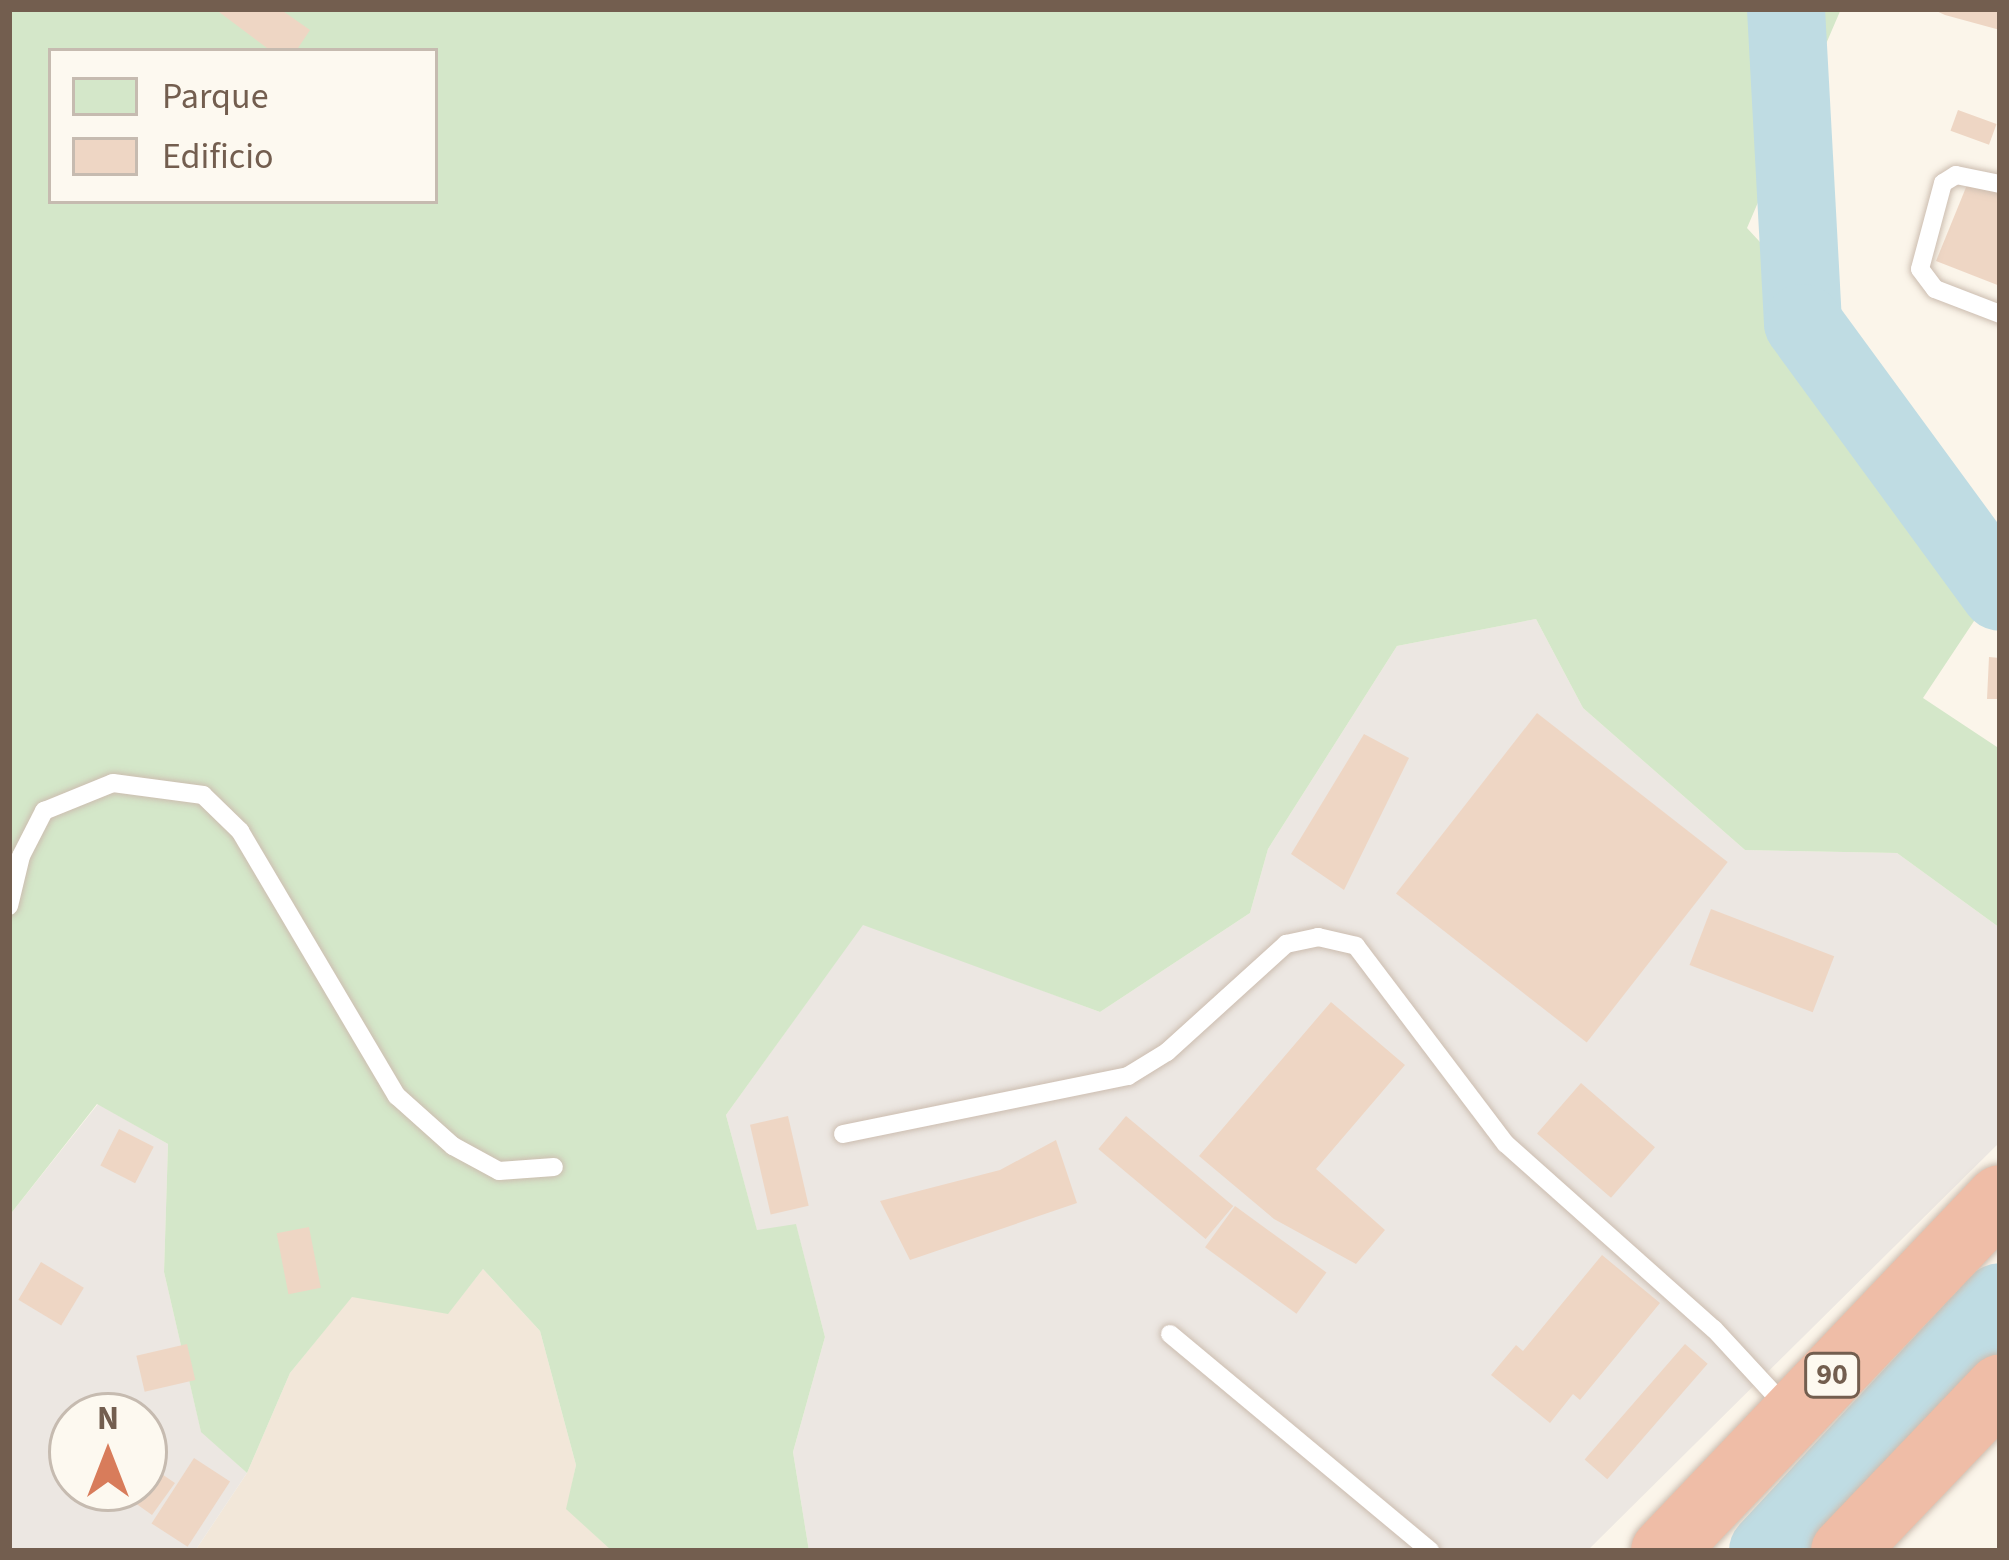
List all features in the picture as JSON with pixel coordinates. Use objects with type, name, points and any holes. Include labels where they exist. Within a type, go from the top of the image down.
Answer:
[{"type":"highway","name":"90","points":[[1664,1551],[2000,1198]]},
{"type":"highway","points":[[1844,1551],[2000,1388]]},
{"type":"lane","points":[[2000,184],[1956,175],[1943,183],[1920,269],[1935,289],[2000,314]]},
{"type":"lane","points":[[9,906],[21,856],[44,811],[113,782],[203,796],[240,832],[397,1096],[453,1146],[499,1171],[554,1168]]},
{"type":"lane","points":[[843,1134],[1128,1076],[1167,1052],[1286,944],[1318,937],[1356,946],[1505,1144],[1714,1329],[1793,1415]]},
{"type":"lane","points":[[1169,1334],[1430,1551]]},
{"type":"shaded area","points":[[1536,619],[1583,708],[1745,850],[1897,853],[2000,928],[2000,1142],[1587,1551],[809,1551],[793,1452],[825,1337],[796,1225],[757,1231],[726,1115],[863,924],[1100,1012],[1250,913],[1268,849],[1397,646]]},
{"type":"shaded area","points":[[98,1104],[168,1144],[164,1272],[201,1431],[247,1473],[195,1551],[9,1551],[9,1216]]},
{"type":"shaded area","points":[[483,1269],[540,1331],[576,1465],[567,1509],[612,1551],[195,1551],[247,1473],[290,1373],[352,1296],[448,1313]]},
{"type":"green space","points":[[9,9],[1841,9],[1747,228],[1892,385],[1924,491],[2000,547],[2000,628],[1978,615],[1923,698],[2000,749],[2000,928],[1897,853],[1745,850],[1583,708],[1536,619],[1397,646],[1268,849],[1250,913],[1100,1012],[863,925],[726,1115],[757,1230],[796,1224],[825,1337],[793,1452],[809,1551],[612,1551],[566,1509],[576,1465],[540,1331],[483,1269],[448,1314],[352,1297],[290,1373],[247,1473],[201,1432],[164,1272],[168,1144],[97,1104],[9,1216]]},
{"type":"building","points":[[215,9],[280,9],[310,30],[298,48],[267,48]]},
{"type":"building","points":[[1932,9],[2000,9],[2000,30],[1945,15]]},
{"type":"building","points":[[1958,110],[1997,124],[1989,145],[1950,131]]},
{"type":"building","points":[[1969,180],[2000,193],[2000,286],[1936,261]]},
{"type":"building","points":[[1989,657],[2000,658],[2000,699],[1987,699]]},
{"type":"building","points":[[1537,713],[1728,862],[1587,1042],[1396,893]]},
{"type":"building","points":[[1364,734],[1409,758],[1344,890],[1291,854]]},
{"type":"building","points":[[1711,909],[1834,956],[1813,1012],[1689,965]]},
{"type":"building","points":[[1331,1002],[1405,1065],[1316,1169],[1385,1230],[1356,1264],[1274,1219],[1199,1156]]},
{"type":"building","points":[[1581,1083],[1655,1147],[1611,1198],[1537,1134]]},
{"type":"building","points":[[788,1116],[809,1206],[771,1214],[750,1125]]},
{"type":"building","points":[[1126,1116],[1233,1206],[1206,1239],[1098,1149]]},
{"type":"building","points":[[119,1129],[154,1147],[135,1183],[100,1166]]},
{"type":"building","points":[[1056,1140],[1077,1203],[910,1260],[880,1201],[1000,1170]]},
{"type":"building","points":[[1235,1206],[1326,1272],[1296,1314],[1205,1247]]},
{"type":"building","points":[[309,1227],[321,1288],[288,1294],[277,1233]]},
{"type":"building","points":[[1602,1255],[1660,1303],[1580,1400],[1573,1394],[1550,1423],[1491,1375],[1516,1345],[1523,1351]]},
{"type":"building","points":[[41,1262],[84,1288],[61,1325],[18,1300]]},
{"type":"building","points":[[187,1344],[195,1380],[145,1392],[136,1356]]},
{"type":"building","points":[[1685,1344],[1708,1364],[1607,1479],[1585,1459]]},
{"type":"building","points":[[194,1458],[230,1481],[188,1547],[152,1523],[159,1512],[168,1512],[168,1498]]},
{"type":"waterway","points":[[1786,9],[1803,323],[2000,592]]},
{"type":"waterway","points":[[1768,1551],[2000,1302]]}]
